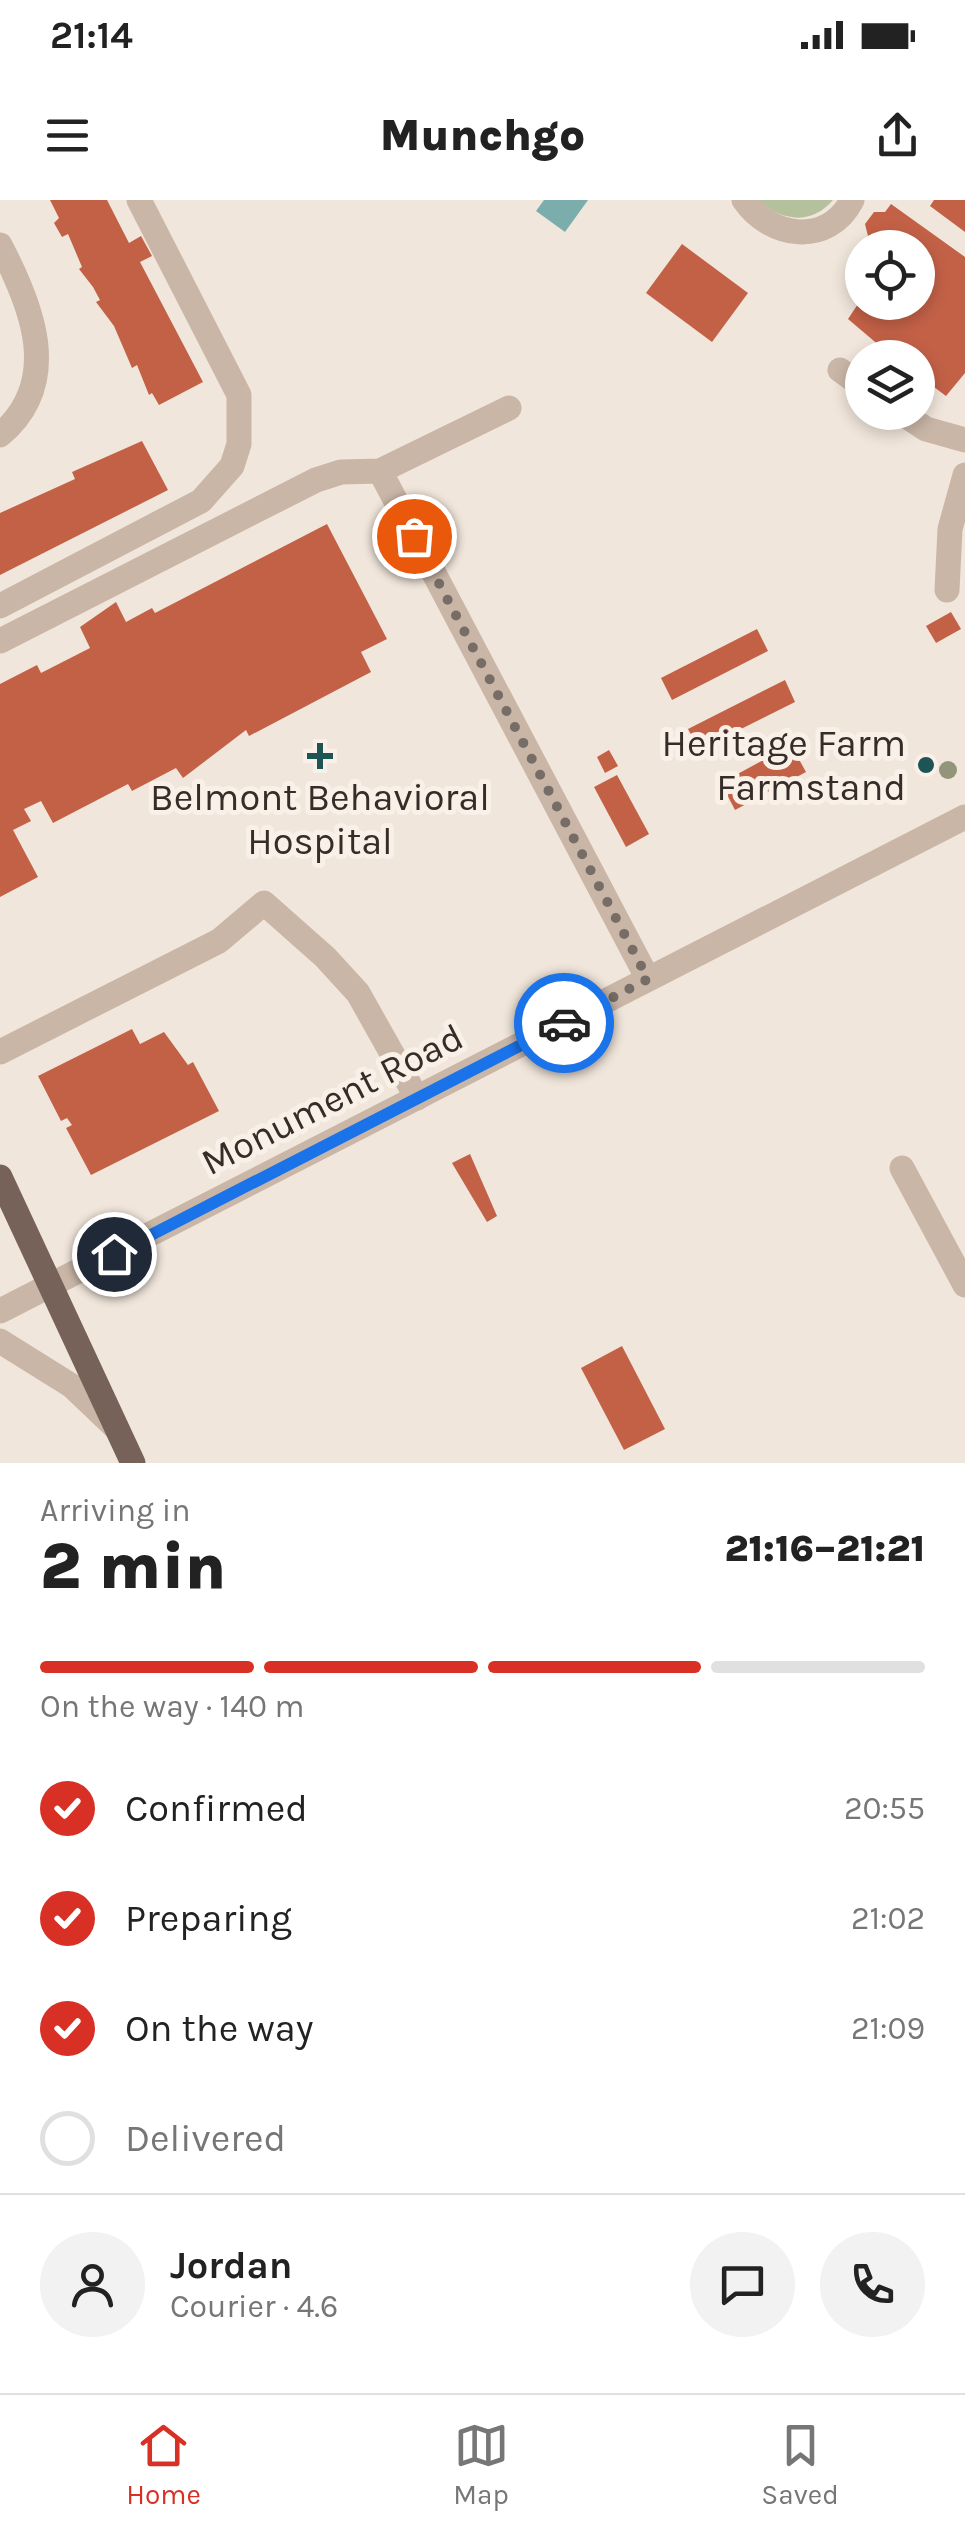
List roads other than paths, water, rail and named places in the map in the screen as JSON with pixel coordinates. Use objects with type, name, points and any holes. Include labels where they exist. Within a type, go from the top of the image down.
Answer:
[{"type":"main road","points":[[0,1177],[132,1463]]},
{"type":"street","points":[[0,606],[202,501],[232,466],[240,444],[239,395],[139,200]]},
{"type":"street","points":[[744,200],[756,217],[792,233],[813,231],[832,223],[852,200]]},
{"type":"street","points":[[0,246],[9,283],[32,314],[38,356],[30,394],[20,413],[0,435]]},
{"type":"street","points":[[840,370],[845,374]]},
{"type":"street","points":[[0,641],[316,480],[340,472],[380,471],[509,408]]},
{"type":"street","points":[[930,430],[965,440]]},
{"type":"street","points":[[380,471],[648,979]]},
{"type":"street","points":[[947,590],[950,530],[965,475]]},
{"type":"street","name":"Monument Road","points":[[0,1312],[965,817]]},
{"type":"street","points":[[0,1052],[219,941],[264,903],[325,957],[358,993],[417,1098]]},
{"type":"street","points":[[902,1168],[965,1285]]},
{"type":"street","points":[[0,1341],[72,1386],[117,1429]]},
{"type":"water","points":[[544,200],[588,200],[565,232],[536,211]]},
{"type":"place","name":"Belmont Behavioral Hospital","points":[[320,756]]},
{"type":"place","name":"Heritage Farm Farmstand","points":[[926,765]]}]
